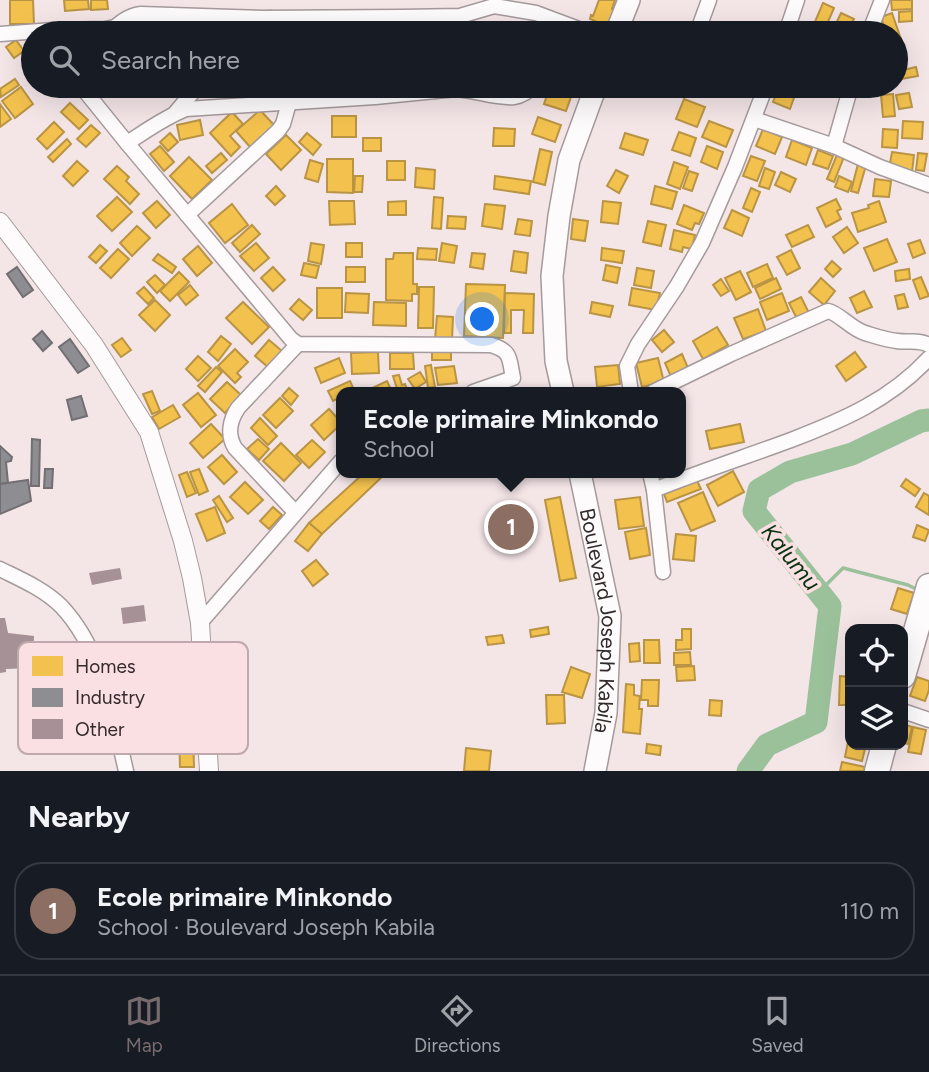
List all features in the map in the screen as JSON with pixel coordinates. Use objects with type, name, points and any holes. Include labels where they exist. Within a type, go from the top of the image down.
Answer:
[{"type":"highway","points":[[908,659],[927,594]]},
{"type":"highway","points":[[877,771],[883,750]]},
{"type":"main road","points":[[621,21],[629,0]]},
{"type":"main road","points":[[562,387],[556,361],[552,276],[569,160],[592,98]]},
{"type":"main road","name":"Boulevard Joseph Kabila","points":[[581,478],[610,617],[606,713],[595,771]]},
{"type":"street","points":[[701,21],[709,0]]},
{"type":"street","points":[[790,21],[797,0]]},
{"type":"street","points":[[874,21],[882,0]]},
{"type":"street","points":[[124,21],[132,15],[141,14],[270,18],[391,17],[494,6],[537,13],[557,21]]},
{"type":"street","points":[[267,21],[270,18]]},
{"type":"street","points":[[0,34],[21,33]]},
{"type":"street","points":[[91,98],[291,339],[298,344],[491,345],[503,349],[508,355],[513,378],[487,387]]},
{"type":"street","points":[[175,113],[188,98]]},
{"type":"street","points":[[127,144],[175,113],[186,109],[361,98]]},
{"type":"street","points":[[630,387],[627,366],[702,243],[762,98]]},
{"type":"street","points":[[834,146],[848,98]]},
{"type":"street","points":[[187,215],[278,131],[284,124],[289,103]]},
{"type":"street","points":[[754,119],[834,146],[929,186]]},
{"type":"street","points":[[0,222],[94,345],[149,432],[183,541],[192,578],[201,642]]},
{"type":"street","points":[[663,387],[828,311],[834,312],[844,322],[865,333],[899,342],[921,341],[929,345]]},
{"type":"street","points":[[295,512],[235,448],[232,443],[231,420],[238,408],[298,344]]},
{"type":"street","points":[[654,490],[852,414],[884,397],[929,358]]},
{"type":"street","points":[[200,623],[336,466]]},
{"type":"street","points":[[651,478],[663,572]]},
{"type":"street","points":[[0,569],[60,605],[86,642]]},
{"type":"street","points":[[908,713],[929,720]]},
{"type":"building: Homes","points":[[10,0],[33,0],[34,21],[10,24]]},
{"type":"building: Homes","points":[[64,0],[88,0],[89,9],[65,11]]},
{"type":"building: Homes","points":[[91,0],[107,0],[108,9],[91,10]]},
{"type":"building: Homes","points":[[599,0],[615,0],[612,9],[616,10],[611,21],[595,21],[590,19],[591,15],[593,16]]},
{"type":"building: Homes","points":[[891,0],[912,0],[912,9],[892,10]]},
{"type":"building: Homes","points":[[823,3],[834,8],[828,21],[815,21]]},
{"type":"building: Homes","points":[[912,11],[912,21],[899,21],[899,12]]},
{"type":"building: Homes","points":[[841,13],[854,19],[853,21],[837,21]]},
{"type":"building: Homes","points":[[892,13],[895,21],[882,21],[881,17]]},
{"type":"building: Homes","points":[[16,40],[21,47],[21,53],[14,58],[6,47]]},
{"type":"building: Homes","points":[[916,67],[918,76],[908,78],[908,69]]},
{"type":"building: Homes","points":[[15,79],[19,85],[1,97],[0,89]]},
{"type":"building: Homes","points":[[21,87],[21,98],[29,98],[33,104],[15,118],[2,101]]},
{"type":"building: Homes","points":[[908,93],[912,107],[899,109],[897,98],[908,98]]},
{"type":"building: Homes","points":[[546,98],[571,98],[566,111],[544,104]]},
{"type":"building: Homes","points":[[775,98],[794,98],[790,109],[773,102]]},
{"type":"building: Homes","points":[[881,98],[893,98],[895,116],[883,117]]},
{"type":"building: Homes","points":[[684,99],[705,107],[697,127],[676,119]]},
{"type":"building: Homes","points":[[70,103],[88,120],[79,129],[61,112]]},
{"type":"building: Homes","points":[[0,104],[11,119],[0,127]]},
{"type":"building: Homes","points":[[260,110],[274,125],[250,147],[236,131]]},
{"type":"building: Homes","points":[[232,112],[243,124],[230,136],[240,147],[231,156],[210,133]]},
{"type":"building: Homes","points":[[332,116],[356,116],[356,137],[332,137]]},
{"type":"building: Homes","points":[[538,117],[561,125],[555,142],[532,134]]},
{"type":"building: Homes","points":[[200,120],[203,135],[180,140],[177,125]]},
{"type":"building: Homes","points":[[709,121],[733,130],[726,147],[702,137]]},
{"type":"building: Homes","points":[[903,121],[923,122],[922,139],[902,138]]},
{"type":"building: Homes","points":[[54,122],[64,132],[47,149],[37,139]]},
{"type":"building: Homes","points":[[91,125],[100,133],[86,147],[77,139]]},
{"type":"building: Homes","points":[[494,128],[515,129],[514,146],[493,146]]},
{"type":"building: Homes","points":[[763,129],[782,137],[775,154],[756,146]]},
{"type":"building: Homes","points":[[883,129],[898,130],[897,148],[882,147]]},
{"type":"building: Homes","points":[[679,132],[696,138],[690,156],[672,150]]},
{"type":"building: Homes","points":[[170,133],[178,142],[168,151],[160,142]]},
{"type":"building: Homes","points":[[307,133],[321,145],[313,155],[299,142]]},
{"type":"building: Homes","points":[[625,133],[648,140],[643,155],[620,148]]},
{"type":"building: Homes","points":[[286,135],[301,150],[281,170],[266,154]]},
{"type":"building: Homes","points":[[363,138],[381,138],[381,151],[363,151]]},
{"type":"building: Homes","points":[[67,139],[71,144],[53,162],[48,157]]},
{"type":"building: Homes","points":[[792,140],[812,148],[806,165],[786,157]]},
{"type":"building: Homes","points":[[160,146],[174,162],[164,171],[150,154]]},
{"type":"building: Homes","points":[[707,146],[723,152],[717,169],[701,162]]},
{"type":"building: Homes","points":[[540,149],[552,152],[545,185],[533,182]]},
{"type":"building: Homes","points":[[818,150],[833,156],[828,169],[813,164]]},
{"type":"building: Homes","points":[[839,150],[846,152],[834,182],[827,179]]},
{"type":"building: Homes","points":[[892,152],[914,155],[912,172],[889,169]]},
{"type":"building: Homes","points":[[221,153],[227,160],[212,173],[206,166]]},
{"type":"building: Homes","points":[[918,153],[927,154],[924,171],[916,170]]},
{"type":"building: Homes","points":[[751,156],[765,161],[757,181],[743,176]]},
{"type":"building: Homes","points":[[189,157],[212,180],[192,199],[170,176]]},
{"type":"building: Homes","points":[[327,159],[353,159],[353,193],[327,192]]},
{"type":"building: Homes","points":[[310,160],[323,164],[318,182],[305,178]]},
{"type":"building: Homes","points":[[859,160],[867,162],[858,193],[851,191]]},
{"type":"building: Homes","points":[[77,161],[88,171],[73,186],[63,176]]},
{"type":"building: Homes","points":[[387,161],[405,161],[405,180],[387,180]]},
{"type":"building: Homes","points":[[674,162],[688,167],[680,189],[667,184]]},
{"type":"building: Homes","points":[[117,166],[129,177],[126,181],[139,194],[130,204],[104,179]]},
{"type":"building: Homes","points":[[416,168],[435,170],[434,189],[415,187]]},
{"type":"building: Homes","points":[[765,168],[775,172],[769,189],[759,186]]},
{"type":"building: Homes","points":[[616,170],[628,176],[619,193],[607,186]]},
{"type":"building: Homes","points":[[689,171],[698,174],[692,191],[683,188]]},
{"type":"building: Homes","points":[[781,172],[796,179],[790,192],[775,185]]},
{"type":"building: Homes","points":[[355,176],[363,176],[362,192],[354,192]]},
{"type":"building: Homes","points":[[495,176],[531,181],[529,194],[494,189]]},
{"type":"building: Homes","points":[[839,176],[852,182],[848,192],[835,187]]},
{"type":"building: Homes","points":[[875,179],[891,181],[889,197],[873,196]]},
{"type":"building: Homes","points":[[276,186],[285,196],[275,205],[266,196]]},
{"type":"building: Homes","points":[[655,186],[677,192],[672,209],[651,204]]},
{"type":"building: Homes","points":[[751,188],[760,192],[752,212],[743,208]]},
{"type":"building: Homes","points":[[117,197],[132,212],[112,231],[97,216]]},
{"type":"building: Homes","points":[[434,197],[443,198],[441,229],[432,228]]},
{"type":"building: Homes","points":[[836,199],[841,209],[837,211],[841,219],[826,227],[817,208]]},
{"type":"building: Homes","points":[[157,201],[170,215],[156,228],[143,213]]},
{"type":"building: Homes","points":[[329,201],[354,201],[355,224],[330,225]]},
{"type":"building: Homes","points":[[406,201],[406,215],[388,215],[388,202]]},
{"type":"building: Homes","points":[[603,201],[621,203],[618,224],[601,222]]},
{"type":"building: Homes","points":[[879,201],[886,222],[858,232],[852,213],[869,208],[868,205]]},
{"type":"building: Homes","points":[[232,204],[248,225],[225,243],[209,223]]},
{"type":"building: Homes","points":[[485,204],[505,206],[502,229],[482,226]]},
{"type":"building: Homes","points":[[684,205],[704,213],[699,224],[695,223],[692,230],[677,224]]},
{"type":"building: Homes","points":[[732,210],[749,218],[742,236],[724,228]]},
{"type":"building: Homes","points":[[448,216],[466,217],[465,229],[447,228]]},
{"type":"building: Homes","points":[[518,219],[532,221],[530,236],[515,234]]},
{"type":"building: Homes","points":[[573,219],[588,221],[585,241],[571,239]]},
{"type":"building: Homes","points":[[648,221],[666,225],[661,246],[643,242]]},
{"type":"building: Homes","points":[[252,225],[260,234],[240,252],[232,243]]},
{"type":"building: Homes","points":[[808,225],[814,237],[792,247],[786,235]]},
{"type":"building: Homes","points":[[137,226],[150,238],[132,256],[120,243]]},
{"type":"building: Homes","points":[[847,227],[858,243],[844,253],[833,237]]},
{"type":"building: Homes","points":[[674,230],[695,235],[692,249],[683,247],[682,252],[670,249]]},
{"type":"building: Homes","points":[[887,239],[897,262],[874,271],[864,248]]},
{"type":"building: Homes","points":[[920,240],[925,253],[913,258],[908,244]]},
{"type":"building: Homes","points":[[256,243],[269,258],[254,271],[240,256]]},
{"type":"building: Homes","points":[[311,243],[324,245],[321,264],[308,261]]},
{"type":"building: Homes","points":[[346,243],[362,243],[362,257],[346,257]]},
{"type":"building: Homes","points":[[442,243],[457,246],[454,263],[439,261]]},
{"type":"building: Homes","points":[[100,245],[107,251],[96,263],[89,257]]},
{"type":"building: Homes","points":[[198,246],[212,263],[197,276],[183,259]]},
{"type":"building: Homes","points":[[418,248],[437,249],[436,260],[417,259]]},
{"type":"building: Homes","points":[[602,248],[624,251],[622,263],[601,260]]},
{"type":"building: Homes","points":[[118,249],[129,259],[111,278],[100,268]]},
{"type":"building: Homes","points":[[791,250],[800,268],[787,275],[777,257]]},
{"type":"building: Homes","points":[[514,251],[528,253],[526,273],[511,271]]},
{"type":"building: Homes","points":[[394,253],[413,253],[413,284],[417,284],[417,294],[412,294],[412,301],[386,300],[386,259],[393,259]]},
{"type":"building: Homes","points":[[472,253],[485,254],[483,269],[470,267]]},
{"type":"building: Homes","points":[[158,254],[176,267],[172,273],[153,260]]},
{"type":"building: Homes","points":[[832,261],[841,269],[833,277],[825,269]]},
{"type":"building: Homes","points":[[304,263],[319,266],[316,278],[301,275]]},
{"type":"building: Homes","points":[[767,264],[773,278],[753,287],[747,273]]},
{"type":"building: Homes","points":[[606,265],[620,268],[617,283],[603,280]]},
{"type":"building: Homes","points":[[273,267],[285,280],[273,291],[261,278]]},
{"type":"building: Homes","points":[[346,267],[365,267],[365,282],[346,282]]},
{"type":"building: Homes","points":[[637,268],[654,271],[651,288],[634,285]]},
{"type":"building: Homes","points":[[909,269],[910,279],[896,281],[895,271]]},
{"type":"building: Homes","points":[[740,271],[751,292],[736,300],[725,278]]},
{"type":"building: Homes","points":[[179,272],[189,282],[170,301],[160,291]]},
{"type":"building: Homes","points":[[155,275],[165,285],[157,293],[147,282]]},
{"type":"building: Homes","points":[[921,277],[929,296],[920,299],[913,280]]},
{"type":"building: Homes","points":[[776,278],[781,289],[760,299],[755,288]]},
{"type":"building: Homes","points":[[821,278],[835,291],[824,305],[809,292]]},
{"type":"building: Homes","points":[[721,279],[729,291],[721,296],[713,285]]},
{"type":"building: Homes","points":[[466,284],[505,285],[503,338],[464,336]]},
{"type":"building: Homes","points":[[190,285],[198,295],[186,305],[178,295]]},
{"type":"building: Homes","points":[[144,287],[154,298],[148,304],[137,293]]},
{"type":"building: Homes","points":[[419,287],[434,287],[433,328],[418,328]]},
{"type":"building: Homes","points":[[317,288],[342,288],[342,318],[317,318]]},
{"type":"building: Homes","points":[[632,288],[660,293],[656,310],[629,305]]},
{"type":"building: Homes","points":[[864,291],[872,307],[857,313],[850,298]]},
{"type":"building: Homes","points":[[346,293],[369,294],[368,313],[345,312]]},
{"type":"building: Homes","points":[[505,293],[534,294],[533,333],[523,333],[524,310],[511,310],[511,333],[504,333]]},
{"type":"building: Homes","points":[[782,293],[789,311],[767,320],[760,302]]},
{"type":"building: Homes","points":[[904,294],[908,307],[898,309],[895,296]]},
{"type":"building: Homes","points":[[801,297],[809,313],[797,319],[789,303]]},
{"type":"building: Homes","points":[[299,299],[312,310],[303,320],[290,309]]},
{"type":"building: Homes","points":[[155,300],[170,315],[155,331],[139,315]]},
{"type":"building: Homes","points":[[243,302],[269,327],[252,344],[226,318]]},
{"type":"building: Homes","points":[[374,302],[406,303],[406,326],[373,325]]},
{"type":"building: Homes","points":[[592,302],[613,306],[610,317],[590,313]]},
{"type":"building: Homes","points":[[758,309],[766,331],[743,339],[734,318]]},
{"type":"building: Homes","points":[[437,316],[453,317],[452,340],[435,339]]},
{"type":"building: Homes","points":[[717,327],[728,345],[703,359],[693,341]]},
{"type":"building: Homes","points":[[664,330],[674,342],[662,352],[652,340]]},
{"type":"building: Homes","points":[[221,336],[231,344],[218,361],[208,352]]},
{"type":"building: Homes","points":[[122,338],[131,350],[121,357],[112,345]]},
{"type":"building: Homes","points":[[269,340],[282,351],[268,367],[255,356]]},
{"type":"building: Homes","points":[[235,349],[248,362],[237,373],[241,377],[235,383],[218,366]]},
{"type":"building: Homes","points":[[432,351],[451,352],[451,360],[432,360]]},
{"type":"building: Homes","points":[[378,352],[379,373],[352,374],[351,353]]},
{"type":"building: Homes","points":[[855,352],[866,367],[846,381],[836,366]]},
{"type":"building: Homes","points":[[390,353],[413,353],[414,369],[390,369]]},
{"type":"building: Homes","points":[[682,354],[688,368],[672,379],[665,363]]},
{"type":"building: Homes","points":[[198,356],[211,368],[198,381],[186,369]]},
{"type":"building: Homes","points":[[339,358],[345,373],[321,383],[315,368]]},
{"type":"building: Homes","points":[[658,358],[664,382],[642,387],[636,363]]},
{"type":"building: Homes","points":[[431,365],[435,387],[428,387],[425,366]]},
{"type":"building: Homes","points":[[618,365],[620,384],[597,387],[595,367]]},
{"type":"building: Homes","points":[[454,366],[457,383],[438,385],[435,368]]},
{"type":"building: Homes","points":[[216,367],[222,372],[205,392],[198,386]]},
{"type":"building: Homes","points":[[420,372],[426,382],[414,387],[408,379]]},
{"type":"building: Homes","points":[[399,375],[402,385],[405,384],[406,387],[396,387],[393,376]]},
{"type":"building: Homes","points":[[350,381],[353,387],[337,387]]},
{"type":"building: Homes","points":[[387,381],[390,387],[374,387]]},
{"type":"building: Homes","points":[[227,382],[241,395],[225,413],[210,399]]},
{"type":"building: Homes","points":[[336,387],[336,400],[333,401],[328,391]]},
{"type":"building: Homes","points":[[289,388],[298,396],[291,405],[282,396]]},
{"type":"building: Homes","points":[[152,391],[160,411],[152,414],[143,394]]},
{"type":"building: Homes","points":[[198,393],[216,415],[201,427],[183,405]]},
{"type":"building: Homes","points":[[280,398],[293,411],[276,428],[263,415]]},
{"type":"building: Homes","points":[[173,405],[180,417],[159,429],[152,417]]},
{"type":"building: Homes","points":[[329,409],[336,417],[336,429],[324,440],[311,425]]},
{"type":"building: Homes","points":[[260,418],[277,436],[268,445],[251,428]]},
{"type":"building: Homes","points":[[211,424],[225,439],[203,458],[190,443]]},
{"type":"building: Homes","points":[[740,424],[744,442],[710,449],[706,431]]},
{"type":"building: Homes","points":[[258,439],[269,449],[259,460],[247,449]]},
{"type":"building: Homes","points":[[312,440],[325,452],[309,468],[296,455]]},
{"type":"building: Homes","points":[[281,443],[301,463],[284,481],[263,461]]},
{"type":"building: Homes","points":[[222,455],[237,472],[224,484],[208,467]]},
{"type":"building: Homes","points":[[199,469],[208,491],[199,495],[190,472]]},
{"type":"building: Homes","points":[[733,471],[744,492],[718,506],[707,485]]},
{"type":"building: Homes","points":[[187,472],[196,493],[187,497],[179,475]]},
{"type":"building: Homes","points":[[358,478],[381,478],[322,534],[309,523]]},
{"type":"building: Homes","points":[[906,479],[920,489],[915,496],[901,486]]},
{"type":"building: Homes","points":[[697,481],[701,489],[667,502],[664,494]]},
{"type":"building: Homes","points":[[245,482],[263,500],[248,514],[230,497]]},
{"type":"building: Homes","points":[[703,492],[715,521],[691,531],[678,503]]},
{"type":"building: Homes","points":[[924,493],[929,496],[929,515],[916,507]]},
{"type":"building: Homes","points":[[219,496],[233,518],[227,522],[213,500]]},
{"type":"building: Homes","points":[[560,497],[576,578],[560,581],[545,500]]},
{"type":"building: Homes","points":[[640,497],[644,526],[619,529],[615,500]]},
{"type":"building: Homes","points":[[215,507],[225,533],[207,541],[196,514]]},
{"type":"building: Homes","points":[[273,507],[282,515],[269,529],[260,521]]},
{"type":"building: Homes","points":[[309,523],[322,534],[308,551],[295,541]]},
{"type":"building: Homes","points":[[917,525],[929,530],[925,541],[913,537]]},
{"type":"building: Homes","points":[[646,528],[650,555],[630,559],[625,532]]},
{"type":"building: Homes","points":[[676,534],[696,536],[694,561],[673,559]]},
{"type":"building: Homes","points":[[316,560],[328,574],[313,586],[302,571]]},
{"type":"building: Homes","points":[[898,588],[914,593],[907,614],[891,609]]},
{"type":"building: Homes","points":[[548,627],[549,634],[531,637],[530,630]]},
{"type":"building: Homes","points":[[682,629],[691,629],[691,649],[676,650],[676,640],[682,640]]},
{"type":"building: Homes","points":[[502,635],[504,643],[488,645],[486,637]]},
{"type":"building: Homes","points":[[644,640],[659,640],[660,663],[644,663]]},
{"type":"building: Homes","points":[[639,643],[640,661],[630,662],[629,644]]},
{"type":"building: Homes","points":[[690,652],[691,665],[674,665],[674,653]]},
{"type":"building: Homes","points":[[694,666],[695,680],[677,681],[676,667]]},
{"type":"building: Homes","points":[[571,667],[590,674],[582,698],[562,692]]},
{"type":"building: Homes","points":[[840,676],[845,676],[845,705],[839,705]]},
{"type":"building: Homes","points":[[917,677],[929,681],[925,701],[910,696]]},
{"type":"building: Homes","points":[[642,680],[659,680],[658,706],[648,706],[648,700],[641,700]]},
{"type":"building: Homes","points":[[626,684],[634,685],[634,695],[640,696],[640,734],[623,732]]},
{"type":"building: Homes","points":[[546,695],[564,695],[565,723],[547,724]]},
{"type":"building: Homes","points":[[710,700],[722,701],[721,716],[709,715]]},
{"type":"building: Homes","points":[[908,726],[912,727],[908,744]]},
{"type":"building: Homes","points":[[913,727],[926,730],[921,754],[908,752]]},
{"type":"building: Homes","points":[[647,744],[661,746],[660,755],[646,753]]},
{"type":"building: Homes","points":[[466,748],[491,751],[489,771],[464,771]]},
{"type":"building: Homes","points":[[846,750],[865,750],[862,761],[845,757]]},
{"type":"building: Homes","points":[[180,754],[194,754],[194,767],[180,767]]},
{"type":"building: Homes","points":[[842,762],[865,767],[864,771],[840,771]]},
{"type":"building: Industry","points":[[17,267],[33,290],[23,297],[7,274]]},
{"type":"building: Industry","points":[[42,331],[52,343],[43,351],[33,339]]},
{"type":"building: Industry","points":[[70,339],[89,366],[78,373],[59,347]]},
{"type":"building: Industry","points":[[81,396],[87,416],[72,420],[67,400]]},
{"type":"building: Industry","points":[[32,439],[40,440],[39,486],[31,486]]},
{"type":"building: Industry","points":[[0,446],[12,457],[11,461],[6,462],[8,483],[0,484]]},
{"type":"building: Industry","points":[[45,469],[53,469],[52,488],[44,488]]},
{"type":"building: Industry","points":[[28,480],[31,501],[0,514],[0,484]]},
{"type":"building: Other","points":[[120,568],[122,579],[92,585],[89,573]]},
{"type":"building: Other","points":[[144,605],[146,621],[123,624],[121,608]]},
{"type":"building: Other","points":[[0,618],[5,618],[8,633],[34,636],[34,642],[18,642],[18,669],[6,669],[6,672],[0,673]]},
{"type":"waterway","name":"Kalumu","points":[[748,771],[767,745],[816,722],[830,606],[754,511],[759,490],[790,472],[852,454],[921,421],[929,420]]},
{"type":"waterway","points":[[819,592],[843,568],[918,590]]},
{"type":"place","name":"Ecole primaire Minkondo","points":[[511,527]]}]
